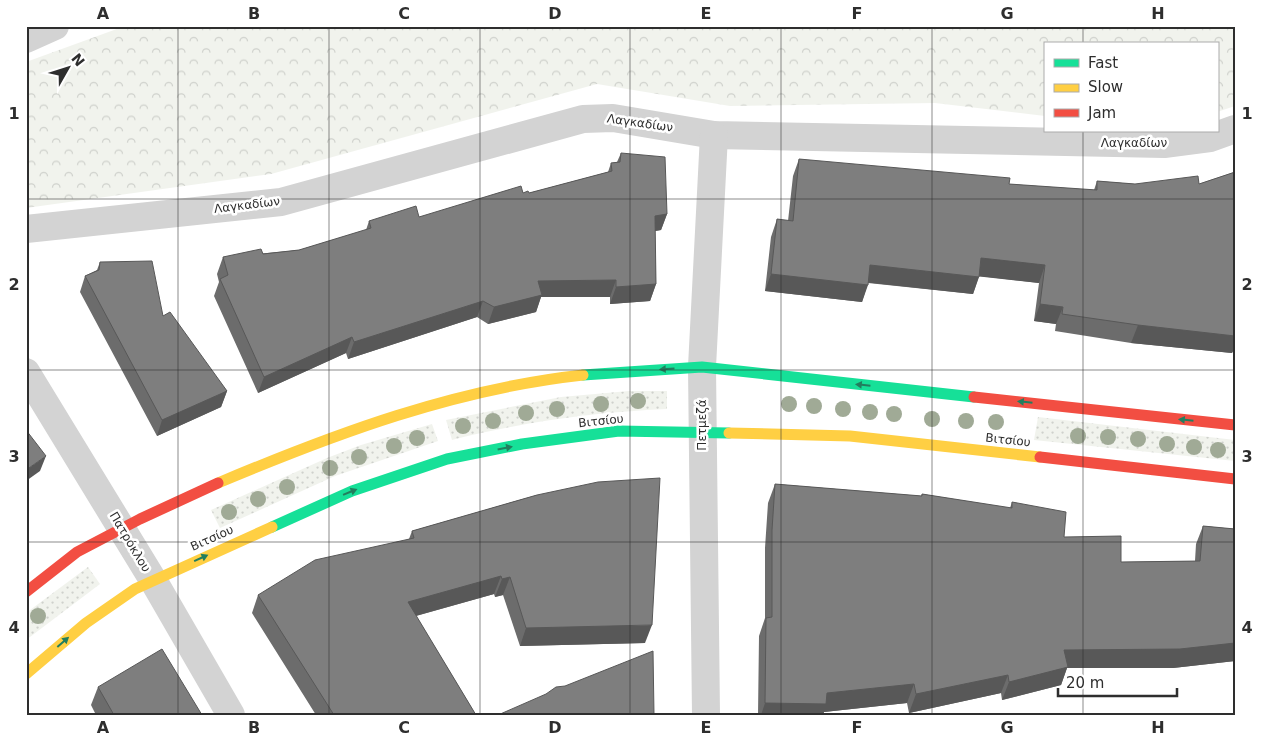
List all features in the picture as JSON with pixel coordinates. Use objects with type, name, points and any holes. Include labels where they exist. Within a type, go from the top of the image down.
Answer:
[{"type":"street","points":[[26,39],[54,26]]},
{"type":"street","name":"Λαγκαδίων","points":[[26,229],[281,202],[583,119],[613,118],[714,135],[1164,144],[1210,138],[1235,129]]},
{"type":"street","name":"Πετμεζά","points":[[706,715],[702,367],[714,135]]},
{"type":"street","points":[[26,592],[77,552],[121,528],[240,474],[349,430],[445,399],[525,382],[619,371],[702,367],[1235,425]]},
{"type":"street","name":"Πατρόκλου","points":[[26,372],[153,580],[231,715]]},
{"type":"street","name":"Βιτσίου","points":[[26,674],[87,622],[129,591],[352,491],[447,459],[522,444],[619,431],[850,436],[1235,479]]},
{"type":"green space","points":[[125,26],[1235,26],[1235,106],[1218,112],[1218,42],[1044,42],[1044,116],[935,103],[730,106],[597,84],[271,174],[26,208],[26,62]]},
{"type":"green space","points":[[629,391],[667,391],[667,409],[559,419],[505,428],[452,440],[446,420],[561,397]]},
{"type":"green space","points":[[1038,417],[1235,440],[1235,461],[1034,440]]},
{"type":"green space","points":[[432,424],[438,441],[335,476],[220,528],[211,510],[327,458],[361,445]]},
{"type":"green space","points":[[88,567],[100,584],[26,640],[26,613]]},
{"type":"building","points":[[621,153],[665,157],[667,214],[655,216],[656,284],[616,287],[616,280],[538,281],[542,295],[494,307],[483,301],[354,342],[352,337],[264,377],[220,279],[228,275],[223,257],[261,249],[263,254],[299,250],[371,228],[369,221],[416,206],[419,217],[521,186],[523,193],[528,191],[529,193],[612,171],[611,163],[620,162]]},
{"type":"building","points":[[799,159],[1010,178],[1009,184],[1097,190],[1097,181],[1135,184],[1198,176],[1199,184],[1235,172],[1235,336],[1062,314],[1063,307],[1040,304],[1045,265],[981,258],[979,277],[870,265],[868,285],[771,274],[777,219],[793,221]]},
{"type":"building","points":[[152,261],[163,316],[170,312],[227,391],[162,420],[85,276],[99,270],[100,262]]},
{"type":"building","points":[[26,430],[46,456],[26,470]]},
{"type":"building","points":[[660,478],[652,625],[526,628],[510,577],[502,579],[501,576],[408,602],[476,715],[334,715],[258,595],[315,560],[414,538],[412,531],[537,495],[598,482]]},
{"type":"building","points":[[775,484],[922,496],[922,494],[1012,508],[1012,502],[1066,512],[1064,537],[1121,536],[1121,562],[1200,561],[1203,526],[1235,529],[1235,643],[1180,649],[1064,650],[1068,667],[1009,682],[1008,675],[916,694],[914,684],[827,693],[826,704],[765,703],[766,618],[772,617],[772,530]]},
{"type":"building","points":[[162,649],[202,715],[114,715],[98,687]]},
{"type":"building","points":[[653,651],[654,715],[498,715],[546,694],[556,687],[565,686]]},
{"type":"traffic: fast","points":[[583,375],[702,367],[974,397]]},
{"type":"traffic: fast","points":[[272,527],[352,491],[447,459],[522,444],[619,431],[729,433]]},
{"type":"traffic: slow","points":[[218,483],[307,447],[443,402],[535,382],[583,375]]},
{"type":"traffic: slow","points":[[729,433],[850,436],[1040,457]]},
{"type":"traffic: slow","points":[[26,674],[86,623],[135,589],[272,527]]},
{"type":"traffic: jam","points":[[974,397],[1235,425]]},
{"type":"traffic: jam","points":[[1040,457],[1235,479]]},
{"type":"traffic: jam","points":[[26,592],[77,552],[140,519],[218,483]]}]
